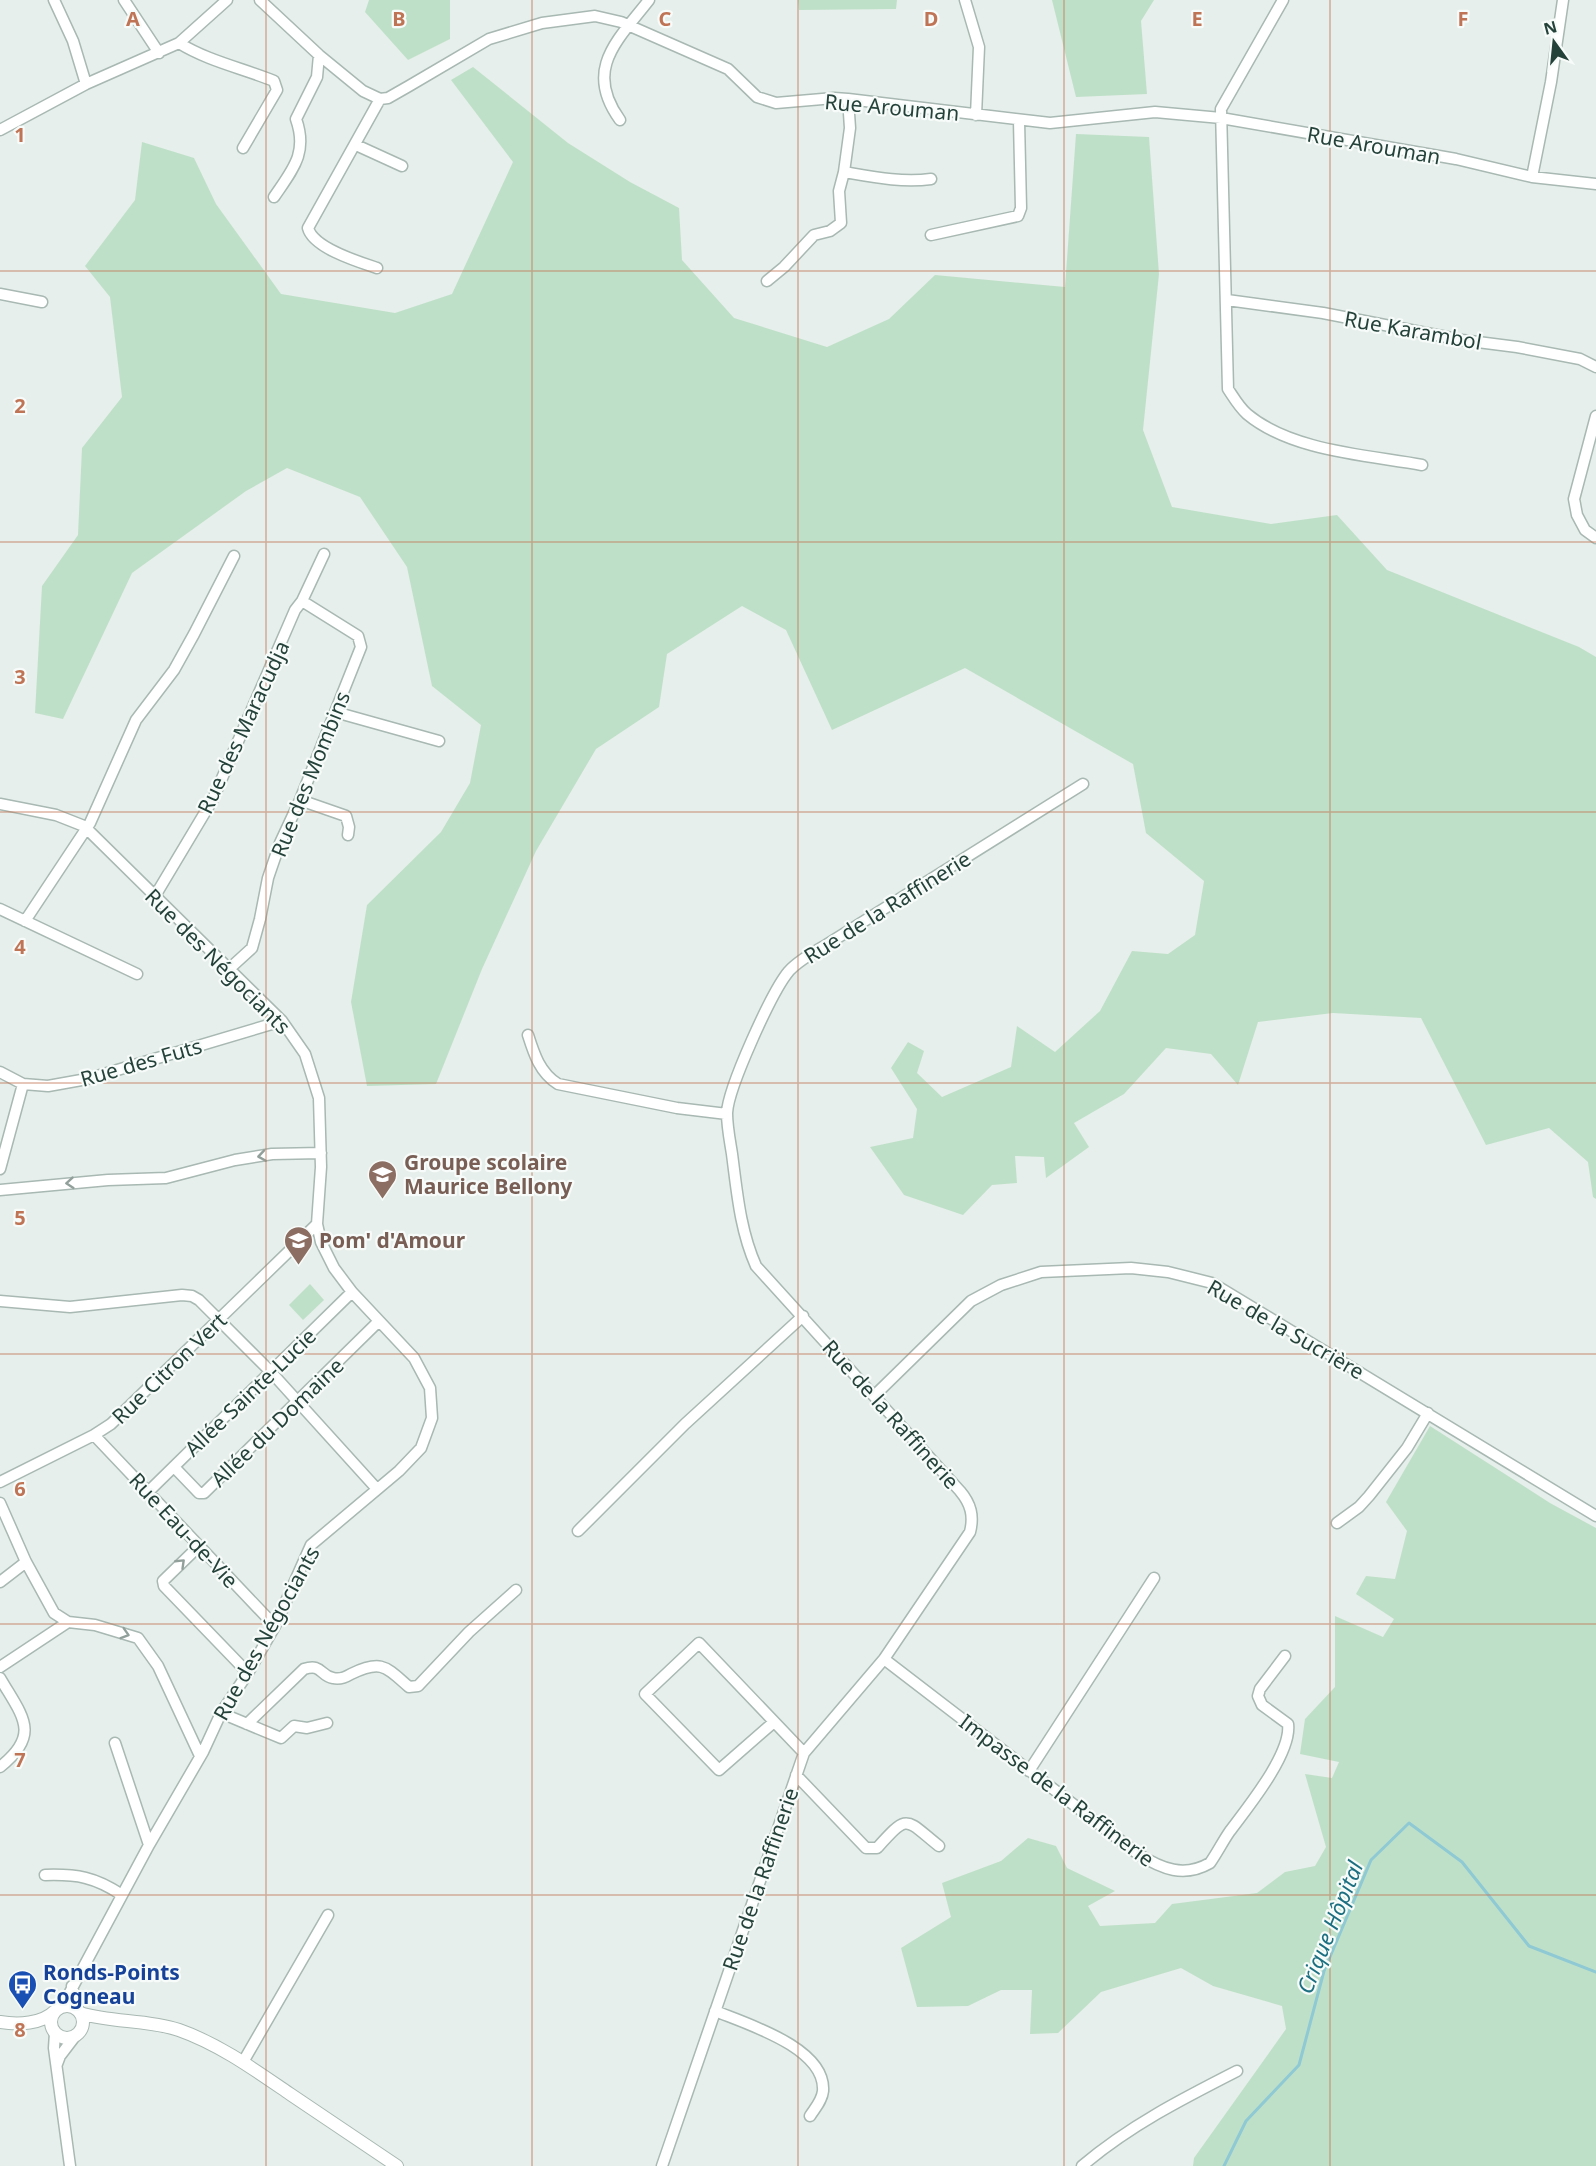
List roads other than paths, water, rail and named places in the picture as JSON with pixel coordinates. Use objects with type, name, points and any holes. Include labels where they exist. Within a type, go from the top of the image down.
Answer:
[{"type":"street","points":[[54,0],[73,40],[86,84]]},
{"type":"street","points":[[124,0],[159,53]]},
{"type":"street","points":[[0,130],[86,84],[179,43],[227,0]]},
{"type":"street","points":[[260,0],[319,55],[363,91],[380,99],[308,228],[310,234],[342,256],[377,268]]},
{"type":"street","points":[[620,120],[610,107],[604,88],[605,66],[616,40],[630,26],[649,0]]},
{"type":"street","points":[[965,0],[979,47],[976,115]]},
{"type":"street","points":[[1283,0],[1221,109],[1228,389],[1247,414],[1271,430],[1289,438],[1332,449],[1422,465]]},
{"type":"street","points":[[1532,177],[1551,82],[1563,0]]},
{"type":"street","name":"Rue Arouman","points":[[380,99],[388,98],[399,92],[489,39],[542,22],[595,16],[621,22],[728,69],[757,97],[776,103],[848,99],[1050,123],[1155,112],[1221,118],[1456,159],[1532,177],[1596,184]]},
{"type":"street","points":[[179,43],[199,55],[274,81],[277,90],[243,148]]},
{"type":"street","points":[[274,196],[297,162],[301,141],[296,119],[317,76],[319,55]]},
{"type":"street","points":[[767,281],[784,267],[814,235],[830,231],[841,224],[839,191],[850,128],[848,99]]},
{"type":"street","points":[[931,235],[1018,216],[1021,208],[1019,121]]},
{"type":"street","points":[[356,145],[402,165]]},
{"type":"street","points":[[844,172],[917,181],[931,179]]},
{"type":"street","points":[[0,294],[42,302]]},
{"type":"street","name":"Rue Karambol","points":[[1227,300],[1323,313],[1462,340],[1517,347],[1580,359],[1596,367]]},
{"type":"street","points":[[1596,416],[1574,499],[1577,515],[1585,530],[1596,538]]},
{"type":"street","name":"Rue des Maracudja","points":[[155,896],[213,799],[295,610],[302,602],[324,554]]},
{"type":"street","points":[[25,921],[86,829],[136,720],[174,670],[234,556]]},
{"type":"street","name":"Rue des Mombins","points":[[230,969],[252,948],[274,859],[361,647],[358,636],[302,602]]},
{"type":"street","points":[[335,712],[439,741]]},
{"type":"street","name":"Rue de la Raffinerie","points":[[662,2166],[804,1753],[884,1659],[970,1532],[972,1522],[970,1505],[965,1496],[756,1266],[748,1248],[739,1211],[727,1114],[731,1092],[759,1025],[778,987],[790,970],[826,945],[1083,784]]},
{"type":"street","points":[[300,800],[346,816],[349,826],[348,835]]},
{"type":"street","name":"Rue des Négociants","points":[[0,804],[56,814],[86,829],[282,1021],[305,1054],[319,1098],[321,1153],[316,1224],[321,1242],[334,1268],[352,1292],[414,1358],[430,1388],[432,1418],[421,1448],[399,1471],[311,1545],[275,1626],[248,1673],[221,1713],[200,1756],[59,2009]]},
{"type":"street","points":[[0,909],[137,974]]},
{"type":"street","name":"Rue des Futs","points":[[0,1072],[23,1084],[48,1086],[87,1079],[282,1021]]},
{"type":"street","points":[[528,1035],[540,1067],[548,1078],[558,1084],[676,1108],[727,1114]]},
{"type":"street","points":[[0,1169],[23,1084]]},
{"type":"street","points":[[0,1190],[108,1180],[166,1178],[272,1154],[321,1153]]},
{"type":"street","name":"Rue Citron Vert","points":[[0,1482],[94,1435],[111,1424],[316,1224]]},
{"type":"street","name":"Rue de la Sucrière","points":[[875,1395],[970,1301],[1001,1285],[1041,1272],[1131,1268],[1168,1272],[1212,1283],[1596,1516]]},
{"type":"street","name":"Allée Sainte-Lucie","points":[[148,1492],[352,1292]]},
{"type":"street","points":[[0,1301],[70,1307],[182,1295],[192,1296],[200,1300],[271,1372],[377,1489]]},
{"type":"street","points":[[578,1531],[685,1424],[803,1316]]},
{"type":"street","name":"Allée du Domaine","points":[[174,1467],[199,1493],[204,1493],[299,1402],[378,1321]]},
{"type":"street","points":[[1337,1523],[1359,1507],[1369,1496],[1412,1440],[1428,1413]]},
{"type":"street","name":"Rue Eau-de-Vie","points":[[94,1435],[275,1626]]},
{"type":"street","points":[[0,1503],[26,1562],[54,1613],[68,1622],[96,1625],[138,1638],[158,1666],[200,1756]]},
{"type":"street","points":[[199,1546],[163,1581],[164,1586],[248,1673]]},
{"type":"street","points":[[0,1582],[26,1562]]},
{"type":"street","points":[[1029,1771],[1154,1578]]},
{"type":"street","points":[[247,1724],[304,1669],[311,1667],[318,1668],[331,1678],[338,1678],[367,1666],[377,1665],[388,1669],[410,1687],[418,1686],[470,1632],[516,1590]]},
{"type":"street","points":[[0,1667],[68,1622]]},
{"type":"street","points":[[774,1722],[719,1770],[645,1694],[699,1643],[804,1753]]},
{"type":"street","name":"Impasse de la Raffinerie","points":[[884,1659],[1149,1861],[1185,1872],[1210,1863],[1260,1789],[1286,1741],[1289,1733],[1288,1724],[1262,1705],[1258,1696],[1260,1689],[1285,1656]]},
{"type":"street","points":[[0,1678],[21,1714],[26,1733],[17,1754],[0,1767]]},
{"type":"street","points":[[221,1713],[281,1738],[294,1726],[307,1728],[327,1723]]},
{"type":"street","points":[[115,1743],[149,1845]]},
{"type":"street","points":[[796,1775],[866,1848],[877,1848],[903,1822],[911,1823],[939,1846]]},
{"type":"street","points":[[45,1875],[78,1875],[99,1881],[122,1895]]},
{"type":"street","points":[[243,2062],[328,1915]]},
{"type":"street","points":[[57,2065],[60,2056],[83,2023],[72,1986]]},
{"type":"street","points":[[4,2025],[34,2022],[59,2009],[70,2007],[79,2012],[108,2020],[164,2026],[191,2035],[243,2062],[397,2166]]},
{"type":"street","points":[[59,2009],[51,2018],[70,2166]]},
{"type":"street","points":[[715,2011],[751,2025],[802,2052],[814,2065],[822,2079],[823,2092],[810,2116]]},
{"type":"street","points":[[34,2022],[65,2038],[108,2020]]},
{"type":"street","points":[[1082,2166],[1109,2144],[1160,2111],[1237,2071]]},
{"type":"waterway","name":"Crique Hôpital","points":[[1224,2166],[1246,2121],[1299,2065],[1324,1971],[1371,1860],[1409,1823],[1462,1862],[1529,1946],[1596,1972]]},
{"type":"place","name":"Groupe scolaire Maurice Bellony","points":[[383,1200]]},
{"type":"place","name":"Pom' d'Amour","points":[[298,1266]]},
{"type":"place","name":"Ronds-Points Cogneau","points":[[22,2010]]}]
